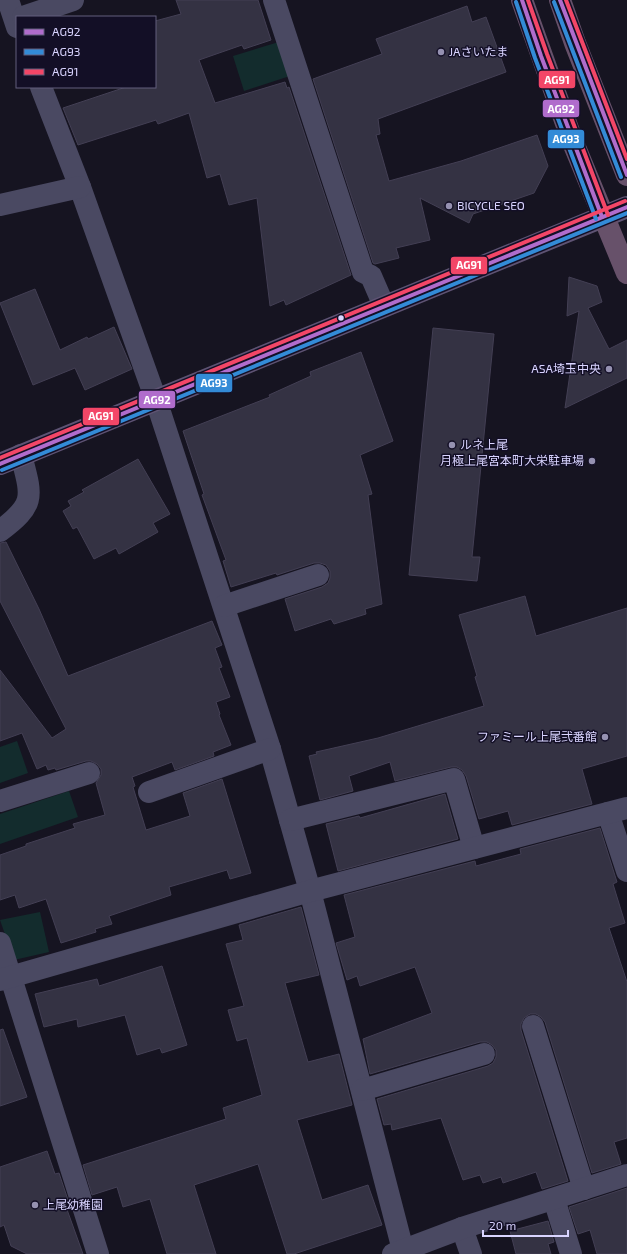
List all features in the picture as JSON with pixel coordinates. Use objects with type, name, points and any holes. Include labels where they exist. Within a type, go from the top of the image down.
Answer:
[{"type":"highway","points":[[522,0],[554,91],[602,217],[627,273]]},
{"type":"highway","points":[[560,0],[575,43],[627,175]]},
{"type":"main road","points":[[0,464],[627,207]]},
{"type":"street","points":[[20,16],[73,0]]},
{"type":"street","points":[[274,0],[364,272],[371,276],[384,306]]},
{"type":"street","points":[[41,88],[80,187],[156,400],[270,749],[310,891],[362,1090],[400,1253],[462,1228],[627,1175]]},
{"type":"street","points":[[0,205],[80,187]]},
{"type":"street","points":[[0,531],[19,517],[28,503],[28,481],[21,455]]},
{"type":"street","points":[[224,606],[318,576]]},
{"type":"street","points":[[149,792],[270,749]]},
{"type":"street","points":[[0,801],[89,773]]},
{"type":"street","points":[[290,820],[454,779],[474,848]]},
{"type":"street","points":[[5,978],[310,891],[618,810],[627,871]]},
{"type":"street","points":[[0,943],[5,978],[98,1254]]},
{"type":"street","points":[[533,1026],[584,1189]]},
{"type":"street","points":[[362,1090],[484,1054]]},
{"type":"street","points":[[554,1199],[571,1254]]},
{"type":"street","points":[[462,1228],[471,1254]]},
{"type":"green space","points":[[282,41],[293,75],[244,91],[233,56]]},
{"type":"green space","points":[[17,741],[28,773],[0,783],[0,747]]},
{"type":"green space","points":[[69,791],[78,817],[0,844],[0,814]]},
{"type":"green space","points":[[40,912],[49,952],[14,960],[0,920]]},
{"type":"building","points":[[176,0],[258,0],[271,40],[244,49],[242,45],[199,60],[215,103],[285,82],[287,88],[289,87],[351,275],[286,305],[284,300],[270,306],[257,198],[229,205],[220,174],[207,178],[189,113],[158,124],[156,120],[78,145],[63,108],[123,88],[156,88],[156,21],[181,14]]},
{"type":"building","points":[[467,6],[472,22],[486,17],[506,72],[378,119],[380,134],[376,135],[389,181],[461,161],[537,135],[548,166],[534,193],[473,214],[469,223],[420,198],[430,240],[396,248],[399,258],[375,264],[373,263],[313,79],[382,54],[376,39]]},
{"type":"building","points":[[569,277],[597,286],[602,302],[588,308],[609,349],[627,340],[627,378],[565,408],[579,311],[567,316]]},
{"type":"building","points":[[35,289],[60,350],[87,337],[88,339],[114,327],[132,369],[85,390],[75,368],[33,385],[0,303]]},
{"type":"building","name":"ルネ上尾","points":[[433,328],[494,334],[472,557],[480,557],[477,581],[409,575]]},
{"type":"building","points":[[361,352],[393,441],[360,455],[372,494],[368,495],[382,604],[365,609],[366,614],[334,624],[331,619],[295,631],[285,599],[322,587],[328,583],[330,571],[326,565],[314,563],[277,575],[276,573],[231,587],[223,561],[226,560],[202,495],[204,494],[183,431],[270,397],[269,395],[311,376],[310,372]]},
{"type":"building","points":[[138,459],[170,514],[153,523],[158,532],[119,554],[116,548],[94,559],[77,527],[73,529],[63,511],[71,506],[68,501],[84,492],[82,490]]},
{"type":"building","points":[[6,542],[39,609],[68,676],[212,621],[222,645],[215,648],[222,667],[219,668],[230,697],[216,702],[219,715],[231,745],[213,752],[214,756],[175,770],[172,762],[132,777],[135,786],[133,787],[146,830],[190,816],[183,793],[222,779],[251,873],[230,879],[227,870],[169,887],[171,895],[109,916],[112,924],[95,929],[96,932],[61,943],[46,899],[19,908],[15,895],[0,900],[0,855],[26,846],[26,844],[75,828],[73,824],[105,815],[96,783],[101,775],[101,769],[97,764],[91,761],[86,761],[56,770],[55,768],[48,770],[46,765],[37,769],[22,733],[0,741],[0,670],[52,738],[66,729],[0,601],[0,543]]},
{"type":"building","points":[[525,596],[536,636],[627,608],[627,756],[582,769],[592,804],[512,825],[508,811],[479,819],[466,776],[462,770],[457,767],[451,767],[395,781],[390,762],[349,776],[353,791],[320,800],[309,756],[317,754],[316,752],[378,738],[484,706],[459,615]]},
{"type":"building","points":[[445,794],[458,839],[338,871],[326,824],[359,816],[360,818]]},
{"type":"building","points":[[600,828],[617,882],[613,884],[625,923],[609,928],[627,982],[627,1138],[614,1142],[621,1164],[592,1173],[545,1022],[536,1014],[530,1014],[524,1018],[521,1024],[521,1030],[568,1181],[542,1189],[536,1172],[503,1183],[501,1177],[483,1183],[480,1175],[463,1180],[441,1118],[392,1130],[391,1124],[384,1125],[377,1099],[488,1066],[493,1063],[496,1057],[496,1050],[487,1042],[480,1042],[370,1074],[363,1039],[432,1013],[415,967],[360,986],[357,976],[347,980],[336,943],[355,937],[344,895],[475,861],[476,866],[521,854],[520,849]]},
{"type":"building","points":[[301,907],[319,975],[285,983],[308,1062],[339,1054],[352,1105],[297,1120],[322,1200],[368,1185],[382,1225],[294,1254],[287,1254],[258,1164],[194,1185],[216,1254],[167,1254],[150,1199],[123,1207],[117,1187],[92,1195],[83,1165],[226,1119],[223,1108],[262,1095],[247,1038],[237,1041],[228,1010],[244,1006],[226,944],[243,940],[239,925]]},
{"type":"building","points":[[162,966],[187,1045],[162,1053],[160,1048],[137,1055],[125,1015],[78,1027],[77,1019],[44,1027],[35,994],[97,979],[99,986]]},
{"type":"building","points":[[3,1029],[27,1097],[0,1106],[0,1030]]},
{"type":"building","name":"上尾幼稚園","points":[[47,1151],[55,1174],[59,1173],[69,1203],[65,1204],[83,1254],[27,1254],[11,1246],[4,1225],[0,1227],[0,1167]]},
{"type":"building","points":[[627,1188],[627,1254],[597,1254],[590,1230],[578,1234],[569,1207]]},
{"type":"building","points":[[548,1221],[554,1242],[548,1244],[551,1254],[516,1254],[510,1231]]},
{"type":"transit line","name":"AG92","points":[[522,0],[541,56],[602,217]]},
{"type":"transit line","name":"AG91","points":[[528,0],[608,215]]},
{"type":"transit line","name":"AG92","points":[[560,0],[627,175]]},
{"type":"transit line","name":"AG91","points":[[566,0],[627,159]]},
{"type":"transit line","name":"AG93","points":[[516,2],[535,58],[596,219]]},
{"type":"transit line","name":"AG93","points":[[554,2],[621,177]]},
{"type":"transit line","name":"AG91","points":[[0,458],[625,201]]},
{"type":"transit line","name":"AG92","points":[[0,464],[627,207]]},
{"type":"transit line","name":"AG93","points":[[2,470],[627,213]]},
{"type":"place","name":"JAさいたま","points":[[441,52]]},
{"type":"place","name":"BICYCLE SEO","points":[[449,206]]},
{"type":"place","name":"ASA埼玉中央","points":[[609,369]]},
{"type":"place","name":"ルネ上尾","points":[[452,445]]},
{"type":"place","name":"月極上尾宮本町大栄駐車場","points":[[592,461]]},
{"type":"place","name":"ファミール上尾弐番館","points":[[605,737]]},
{"type":"place","name":"上尾幼稚園","points":[[35,1205]]}]
